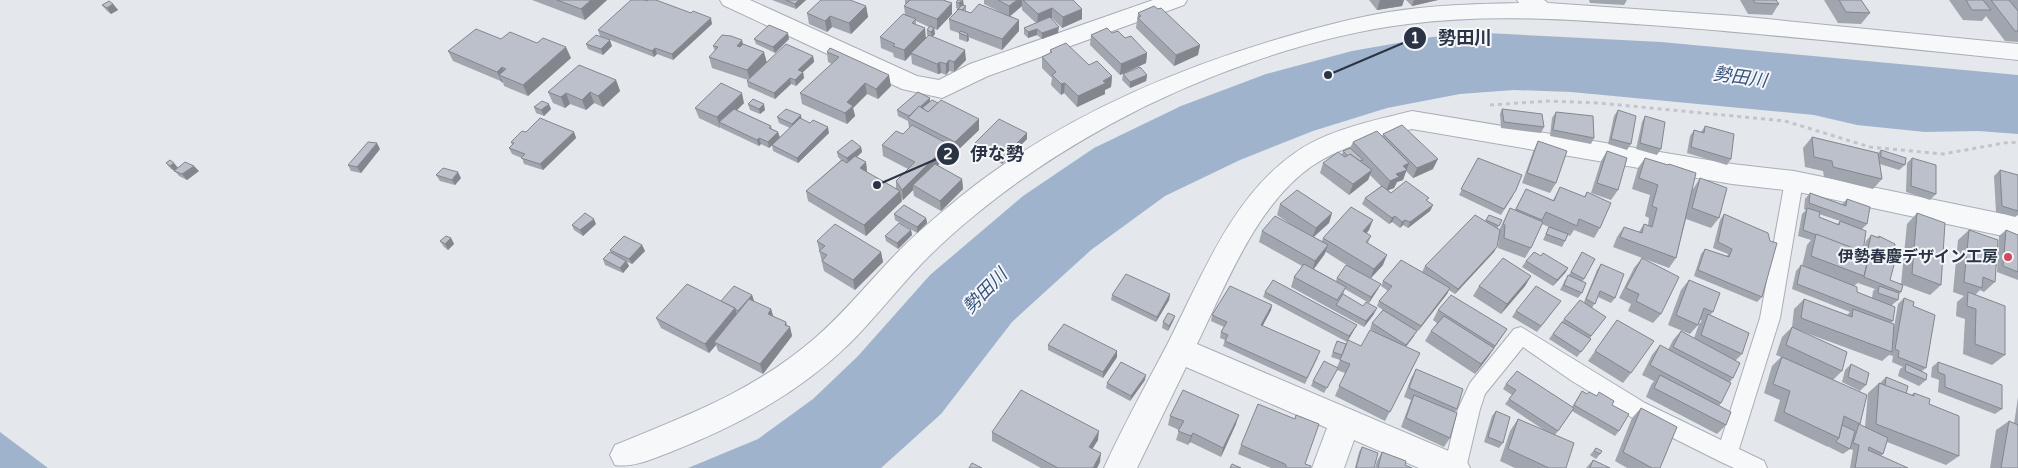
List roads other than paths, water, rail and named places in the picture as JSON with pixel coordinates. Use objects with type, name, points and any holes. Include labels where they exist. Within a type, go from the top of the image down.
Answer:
[{"type":"street","points":[[731,0],[911,83],[942,89],[980,70],[1176,0]]},
{"type":"street","points":[[626,455],[728,413],[790,375],[850,323],[929,238],[1017,168],[1136,99],[1230,61],[1344,28],[1426,14],[1536,5],[2018,52]]},
{"type":"street","points":[[1120,468],[1217,274],[1256,208],[1290,170],[1306,158],[1333,145],[1384,127],[1412,120],[1732,174],[1794,181],[2003,226],[2018,225]]},
{"type":"street","points":[[1179,350],[1455,468]]},
{"type":"street","points":[[1328,468],[1345,421]]},
{"type":"lane","points":[[1727,454],[1770,318],[1794,181]]},
{"type":"lane","points":[[1455,468],[1469,409],[1478,389],[1521,335],[1580,375],[1638,410],[1756,468]]},
{"type":"water","points":[[1487,33],[1661,42],[2018,75],[2018,134],[1978,131],[1925,132],[1857,125],[1814,115],[1571,92],[1514,90],[1460,94],[1387,108],[1313,131],[1240,160],[1165,196],[1091,250],[1012,322],[941,414],[881,468],[688,468],[758,439],[813,399],[858,356],[930,275],[1023,196],[1094,148],[1181,106],[1266,74],[1352,51],[1432,37]]},
{"type":"water","points":[[0,432],[48,468],[0,468]]},
{"type":"place","name":"勢田川","points":[[1328,75]]},
{"type":"place","name":"伊な勢","points":[[877,185]]},
{"type":"place","name":"伊勢春慶デザイン工房","points":[[2008,257]]}]
